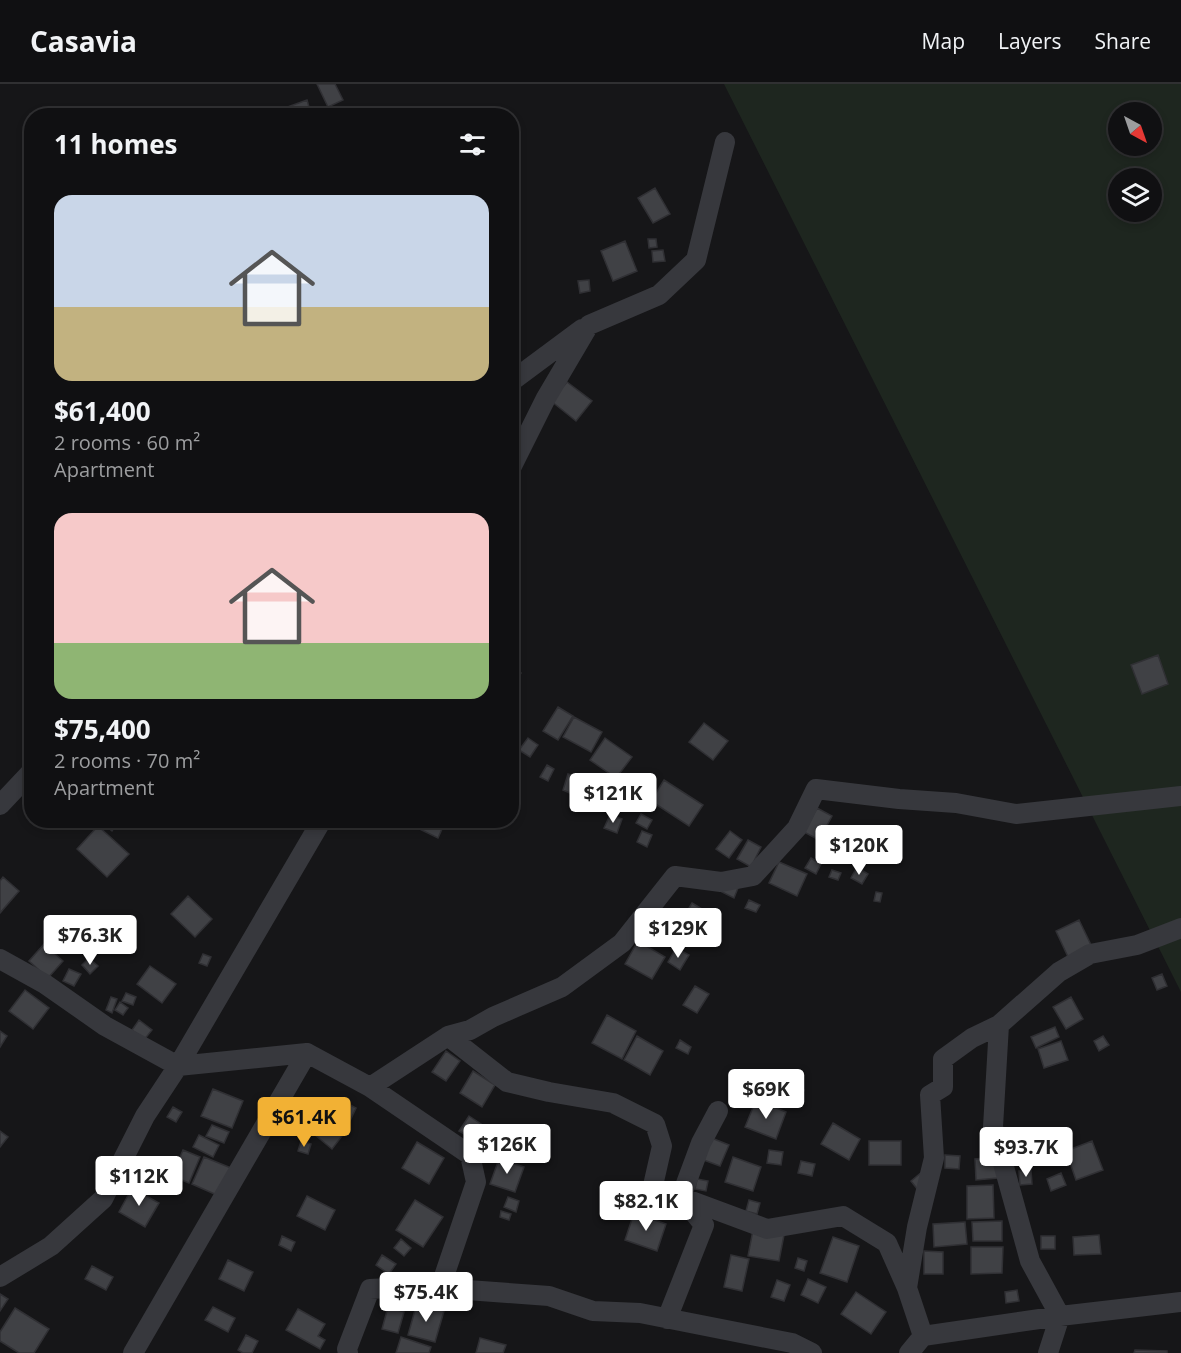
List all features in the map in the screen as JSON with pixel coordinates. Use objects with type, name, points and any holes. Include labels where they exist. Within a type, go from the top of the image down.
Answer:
[{"type":"street","points":[[519,376],[589,325],[659,295],[696,260],[725,142]]},
{"type":"street","points":[[519,452],[546,398],[589,325]]},
{"type":"street","points":[[0,805],[24,780]]},
{"type":"street","points":[[370,1087],[448,1036],[470,1030],[493,1017],[562,987],[622,943],[675,876],[721,882],[753,876],[797,828],[816,789],[956,803],[1016,814],[1181,796]]},
{"type":"street","points":[[0,1277],[51,1246],[103,1199],[145,1116],[178,1066],[317,828]]},
{"type":"street","points":[[907,1288],[917,1227],[934,1158],[930,1095],[943,1087],[943,1059],[972,1038],[999,1025],[1059,972],[1090,954],[1137,945],[1181,928]]},
{"type":"street","points":[[0,958],[45,984],[105,1026],[178,1066],[307,1053],[370,1087],[470,1155],[476,1182],[440,1288]]},
{"type":"street","points":[[999,1025],[993,1127],[1030,1260],[1060,1316],[1048,1353]]},
{"type":"street","points":[[448,1036],[507,1082],[613,1103],[655,1124],[662,1146],[652,1190],[681,1197],[766,1229],[843,1216],[888,1243],[907,1288],[923,1336]]},
{"type":"street","points":[[133,1353],[307,1053]]},
{"type":"street","points":[[681,1197],[701,1143],[718,1111]]},
{"type":"street","points":[[667,1319],[704,1225],[681,1197]]},
{"type":"street","points":[[348,1353],[370,1289],[427,1286],[549,1296],[592,1311],[640,1313],[792,1342],[812,1353]]},
{"type":"street","points":[[909,1353],[923,1336],[1060,1316],[1181,1302]]},
{"type":"shaded area","points":[[724,84],[1181,84],[1181,992]]},
{"type":"building","points":[[317,84],[335,84],[343,100],[328,107]]},
{"type":"building","points":[[307,100],[309,108],[285,108]]},
{"type":"building","points":[[655,188],[670,214],[653,223],[638,198]]},
{"type":"building","points":[[648,239],[656,239],[657,247],[649,248]]},
{"type":"building","points":[[625,241],[637,271],[613,281],[601,251]]},
{"type":"building","points":[[663,250],[665,261],[653,262],[652,251]]},
{"type":"building","points":[[589,280],[590,291],[580,293],[578,281]]},
{"type":"building","points":[[567,382],[592,401],[576,421],[551,401]]},
{"type":"building","points":[[1158,655],[1168,684],[1142,694],[1131,665]]},
{"type":"building","points":[[558,707],[573,716],[558,740],[543,731]]},
{"type":"building","points":[[574,717],[602,732],[591,752],[563,737]]},
{"type":"building","points":[[704,723],[728,741],[713,760],[689,742]]},
{"type":"building","points":[[528,738],[538,745],[530,757],[519,750]]},
{"type":"building","points":[[605,738],[632,757],[616,778],[590,760]]},
{"type":"building","points":[[547,765],[554,769],[548,781],[540,777]]},
{"type":"building","points":[[568,774],[578,777],[572,794],[563,790]]},
{"type":"building","points":[[664,780],[703,805],[689,826],[651,801]]},
{"type":"building","points":[[817,808],[832,816],[819,840],[804,832]]},
{"type":"building","points":[[641,814],[652,820],[647,829],[636,823]]},
{"type":"building","points":[[610,815],[622,819],[617,833],[604,828]]},
{"type":"building","points":[[96,828],[100,828],[129,854],[107,877],[77,849]]},
{"type":"building","points":[[417,828],[442,828],[438,838]]},
{"type":"building","points":[[877,830],[891,840],[877,860],[863,850]]},
{"type":"building","points":[[642,831],[652,835],[647,847],[637,842]]},
{"type":"building","points":[[730,831],[742,840],[729,858],[716,849]]},
{"type":"building","points":[[748,840],[761,847],[751,867],[737,859]]},
{"type":"building","points":[[811,858],[821,864],[816,874],[805,868]]},
{"type":"building","points":[[779,862],[807,874],[797,896],[769,883]]},
{"type":"building","points":[[857,867],[868,874],[862,884],[851,878]]},
{"type":"building","points":[[832,870],[841,873],[838,880],[829,877]]},
{"type":"building","points":[[3,877],[19,891],[0,913],[0,881]]},
{"type":"building","points":[[727,883],[738,888],[734,898],[722,892]]},
{"type":"building","points":[[876,892],[882,893],[880,902],[874,901]]},
{"type":"building","points":[[188,896],[212,919],[195,937],[171,914]]},
{"type":"building","points":[[749,900],[760,905],[756,912],[745,908]]},
{"type":"building","points":[[692,903],[717,918],[704,938],[680,923]]},
{"type":"building","points":[[1079,920],[1092,947],[1069,959],[1056,931]]},
{"type":"building","points":[[638,941],[665,957],[652,979],[625,964]]},
{"type":"building","points":[[44,944],[63,961],[48,978],[29,961]]},
{"type":"building","points":[[676,948],[689,955],[680,970],[668,962]]},
{"type":"building","points":[[203,954],[211,957],[207,966],[199,963]]},
{"type":"building","points":[[89,958],[98,966],[90,974],[82,965]]},
{"type":"building","points":[[150,966],[176,984],[162,1003],[137,984]]},
{"type":"building","points":[[69,969],[81,974],[74,986],[63,981]]},
{"type":"building","points":[[1162,974],[1167,986],[1157,990],[1152,978]]},
{"type":"building","points":[[695,986],[709,994],[697,1013],[683,1005]]},
{"type":"building","points":[[25,990],[49,1008],[33,1029],[9,1011]]},
{"type":"building","points":[[126,993],[136,997],[133,1005],[122,1001]]},
{"type":"building","points":[[111,997],[117,999],[112,1013],[106,1010]]},
{"type":"building","points":[[1071,997],[1083,1019],[1066,1029],[1053,1007]]},
{"type":"building","points":[[120,1002],[128,1008],[123,1015],[115,1010]]},
{"type":"building","points":[[607,1015],[636,1031],[622,1059],[592,1043]]},
{"type":"building","points":[[139,1020],[152,1030],[144,1040],[132,1030]]},
{"type":"building","points":[[1055,1027],[1059,1037],[1036,1048],[1031,1037]]},
{"type":"building","points":[[0,1031],[7,1036],[0,1047]]},
{"type":"building","points":[[637,1036],[663,1051],[650,1075],[624,1060]]},
{"type":"building","points":[[1103,1036],[1109,1045],[1099,1051],[1094,1041]]},
{"type":"building","points":[[680,1040],[691,1047],[688,1054],[676,1048]]},
{"type":"building","points":[[1061,1041],[1068,1060],[1044,1068],[1038,1049]]},
{"type":"building","points":[[446,1051],[460,1061],[446,1081],[432,1072]]},
{"type":"building","points":[[473,1071],[495,1085],[482,1107],[460,1093]]},
{"type":"building","points":[[793,1086],[804,1090],[799,1105],[788,1101]]},
{"type":"building","points":[[213,1089],[243,1101],[232,1128],[201,1116]]},
{"type":"building","points":[[756,1100],[786,1112],[776,1139],[745,1127]]},
{"type":"building","points":[[343,1101],[356,1108],[348,1125],[335,1118]]},
{"type":"building","points":[[173,1107],[182,1112],[176,1122],[167,1117]]},
{"type":"building","points":[[469,1116],[481,1124],[471,1138],[459,1131]]},
{"type":"building","points":[[325,1123],[342,1136],[332,1149],[315,1135]]},
{"type":"building","points":[[833,1123],[860,1139],[849,1160],[821,1144]]},
{"type":"building","points":[[212,1125],[229,1132],[224,1143],[206,1136]]},
{"type":"building","points":[[0,1131],[8,1137],[0,1147]]},
{"type":"building","points":[[199,1135],[219,1145],[213,1157],[193,1147]]},
{"type":"building","points":[[709,1137],[729,1145],[720,1166],[701,1159]]},
{"type":"building","points":[[301,1141],[311,1144],[308,1154],[298,1151]]},
{"type":"building","points":[[869,1141],[901,1141],[901,1165],[869,1165]]},
{"type":"building","points":[[1092,1141],[1103,1170],[1076,1180],[1066,1151]]},
{"type":"building","points":[[417,1142],[444,1158],[429,1184],[402,1168]]},
{"type":"building","points":[[183,1150],[200,1157],[189,1183],[172,1176]]},
{"type":"building","points":[[769,1150],[783,1152],[781,1165],[767,1163]]},
{"type":"building","points":[[945,1155],[960,1156],[959,1169],[945,1168]]},
{"type":"building","points":[[204,1157],[231,1168],[219,1196],[192,1184]]},
{"type":"building","points":[[733,1157],[761,1167],[753,1191],[725,1182]]},
{"type":"building","points":[[996,1157],[998,1178],[976,1180],[975,1159]]},
{"type":"building","points":[[499,1159],[524,1167],[515,1192],[490,1184]]},
{"type":"building","points":[[801,1161],[815,1164],[812,1176],[798,1173]]},
{"type":"building","points":[[1031,1170],[1032,1184],[1020,1185],[1019,1171]]},
{"type":"building","points":[[922,1172],[918,1190],[911,1181]]},
{"type":"building","points":[[1061,1173],[1066,1185],[1051,1191],[1047,1179]]},
{"type":"building","points":[[697,1179],[708,1181],[706,1191],[695,1189]]},
{"type":"building","points":[[993,1185],[994,1218],[967,1219],[967,1186]]},
{"type":"building","points":[[132,1188],[159,1203],[145,1227],[119,1212]]},
{"type":"building","points":[[307,1196],[335,1210],[325,1230],[297,1216]]},
{"type":"building","points":[[508,1197],[519,1201],[516,1212],[504,1207]]},
{"type":"building","points":[[415,1200],[443,1217],[423,1247],[396,1230]]},
{"type":"building","points":[[749,1200],[760,1203],[757,1214],[746,1211]]},
{"type":"building","points":[[501,1211],[511,1214],[509,1220],[500,1217]]},
{"type":"building","points":[[634,1213],[666,1224],[657,1251],[625,1240]]},
{"type":"building","points":[[1002,1221],[1002,1241],[973,1241],[972,1222]]},
{"type":"building","points":[[965,1222],[967,1244],[934,1247],[933,1224]]},
{"type":"building","points":[[753,1230],[784,1235],[779,1261],[748,1256]]},
{"type":"building","points":[[1099,1235],[1101,1254],[1074,1255],[1073,1237]]},
{"type":"building","points":[[282,1236],[295,1242],[291,1251],[279,1245]]},
{"type":"building","points":[[1041,1236],[1055,1236],[1055,1249],[1041,1249]]},
{"type":"building","points":[[833,1237],[859,1246],[847,1282],[820,1273]]},
{"type":"building","points":[[401,1239],[411,1248],[404,1256],[394,1248]]},
{"type":"building","points":[[971,1247],[1003,1247],[1002,1273],[971,1274]]},
{"type":"building","points":[[924,1251],[943,1252],[943,1274],[924,1274]]},
{"type":"building","points":[[382,1255],[396,1264],[389,1274],[376,1265]]},
{"type":"building","points":[[731,1255],[749,1259],[742,1291],[724,1287]]},
{"type":"building","points":[[798,1258],[807,1261],[804,1271],[795,1268]]},
{"type":"building","points":[[228,1260],[253,1272],[244,1291],[219,1279]]},
{"type":"building","points":[[92,1266],[113,1277],[106,1290],[85,1279]]},
{"type":"building","points":[[808,1279],[826,1287],[818,1303],[801,1295]]},
{"type":"building","points":[[777,1280],[790,1285],[784,1301],[771,1297]]},
{"type":"building","points":[[1017,1290],[1019,1301],[1006,1303],[1005,1292]]},
{"type":"building","points":[[856,1292],[886,1312],[871,1334],[841,1314]]},
{"type":"building","points":[[0,1294],[8,1299],[0,1311]]},
{"type":"building","points":[[417,1303],[444,1311],[435,1342],[408,1335]]},
{"type":"building","points":[[213,1307],[235,1318],[228,1332],[205,1320]]},
{"type":"building","points":[[388,1307],[404,1312],[398,1333],[382,1329]]},
{"type":"building","points":[[15,1308],[49,1329],[34,1353],[19,1353],[0,1341],[0,1332]]},
{"type":"building","points":[[298,1309],[325,1324],[318,1336],[325,1340],[320,1349],[286,1330]]},
{"type":"building","points":[[246,1335],[258,1341],[252,1353],[243,1353],[238,1350]]},
{"type":"building","points":[[401,1337],[431,1347],[429,1353],[396,1353]]},
{"type":"building","points":[[480,1338],[506,1345],[503,1353],[476,1353]]},
{"type":"building","points":[[1135,1350],[1167,1351],[1167,1353],[1134,1353]]}]
